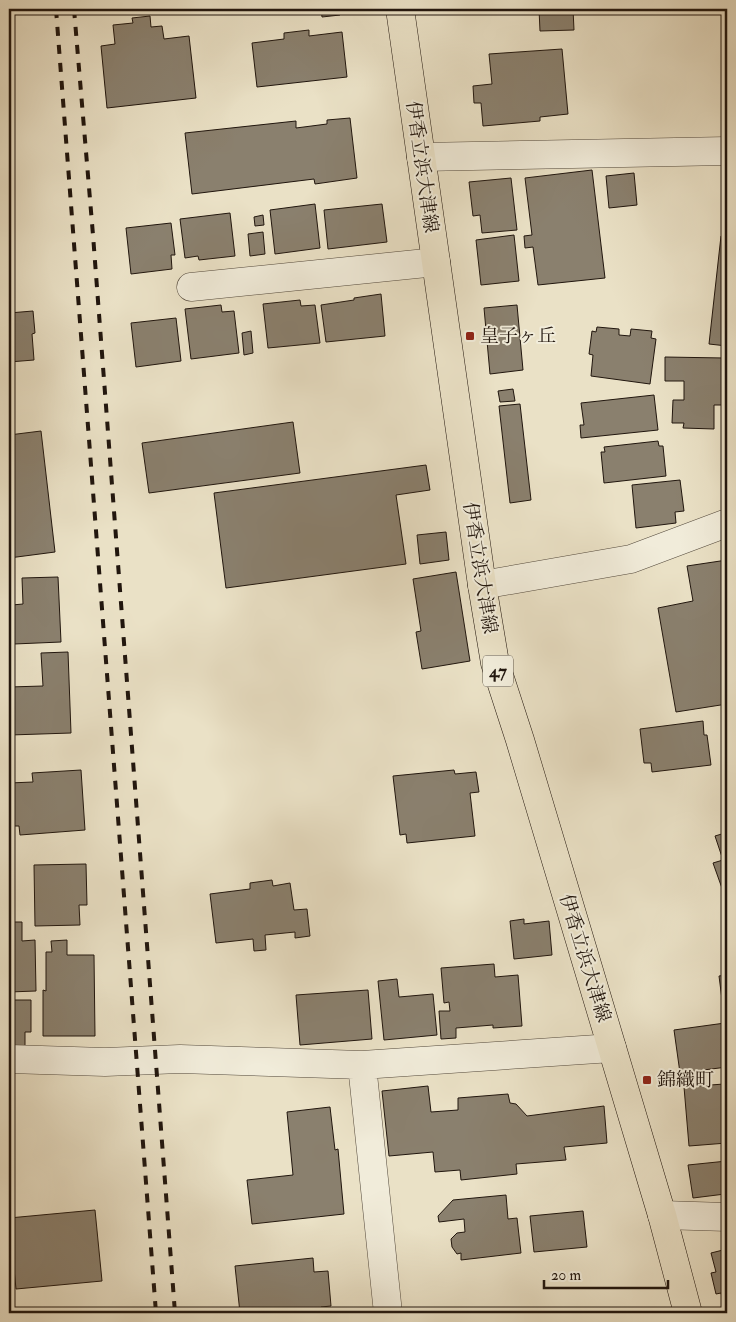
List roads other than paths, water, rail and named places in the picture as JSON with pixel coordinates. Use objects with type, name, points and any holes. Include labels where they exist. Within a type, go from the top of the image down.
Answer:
[{"type":"main road","name":"伊香立浜大津線","points":[[400,9],[482,585],[495,663],[520,740],[662,1215],[688,1313]]},
{"type":"street","points":[[421,157],[727,151]]},
{"type":"street","points":[[192,287],[436,262]]},
{"type":"street","points":[[482,585],[631,559],[727,523]]},
{"type":"street","points":[[9,1059],[105,1062],[180,1059],[362,1065],[612,1048]]},
{"type":"street","points":[[362,1065],[388,1313]]},
{"type":"street","points":[[662,1215],[727,1217]]},
{"type":"railway","points":[[56,9],[156,1313]]},
{"type":"railway","points":[[74,9],[175,1313]]},
{"type":"place","name":"皇子ヶ丘","points":[[470,336]]},
{"type":"place","name":"錦織町","points":[[647,1080]]}]
